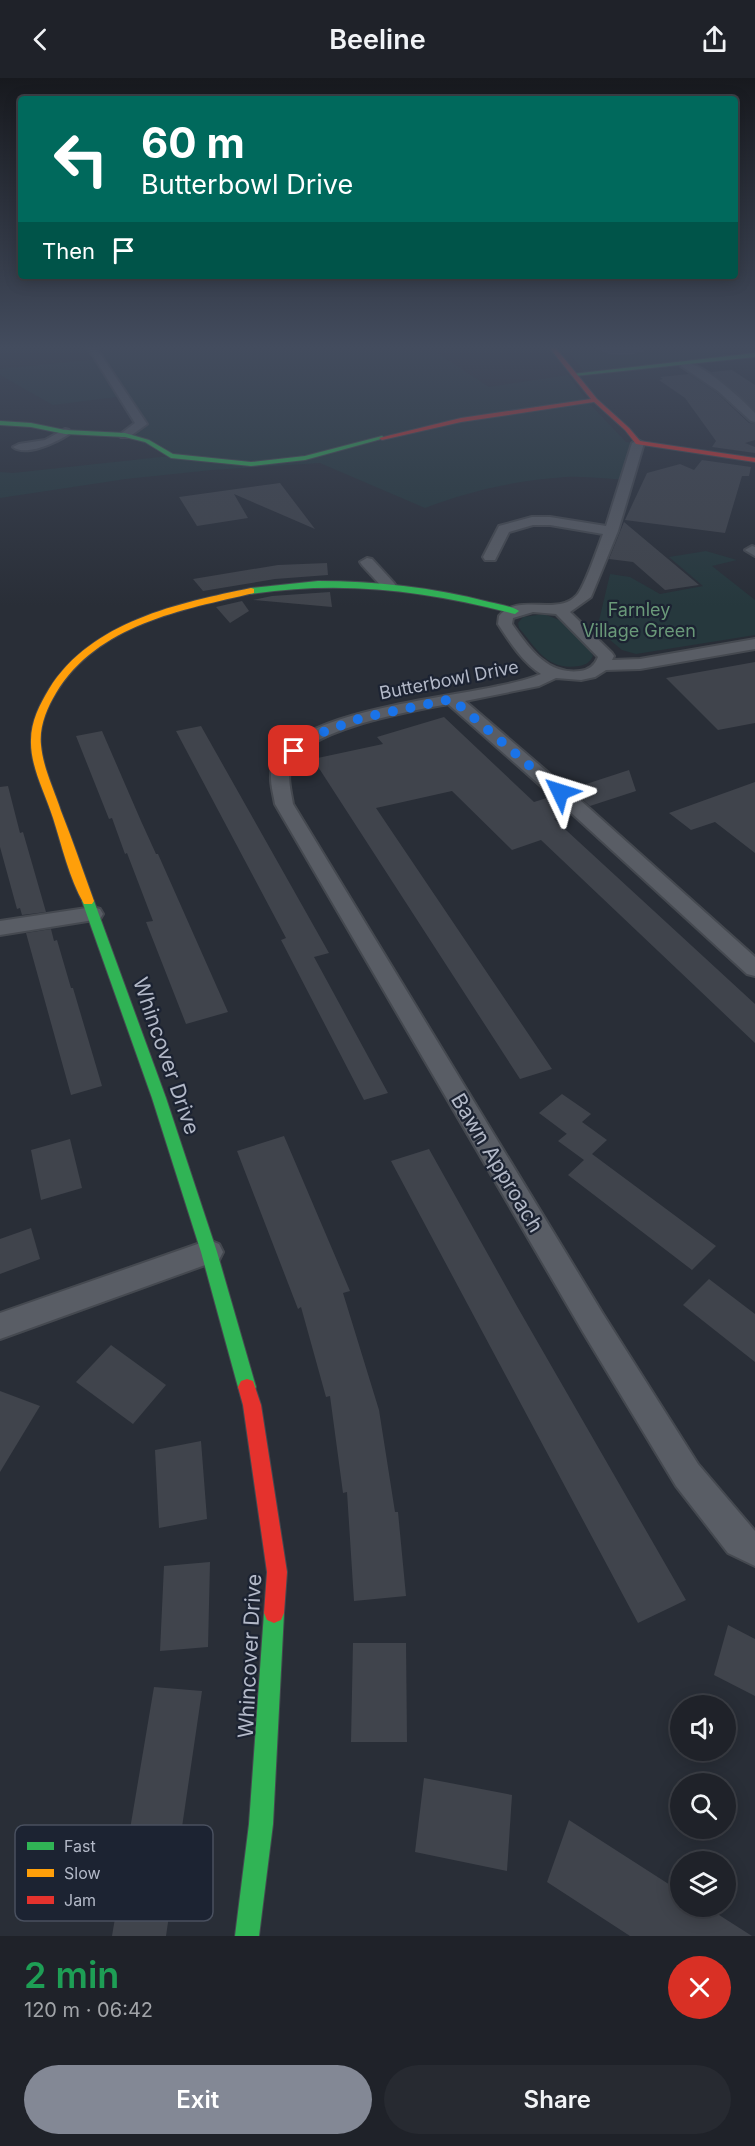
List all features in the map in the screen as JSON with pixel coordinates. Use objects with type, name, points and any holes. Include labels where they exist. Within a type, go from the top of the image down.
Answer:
[{"type":"street","points":[[19,447],[48,443],[64,433]]},
{"type":"street","points":[[79,433],[125,435],[147,441],[171,456],[231,463],[279,462],[304,458],[401,433]]},
{"type":"street","points":[[125,435],[128,433]]},
{"type":"street","points":[[630,433],[638,443],[755,459]]},
{"type":"street","points":[[561,611],[584,597],[611,531],[638,443]]},
{"type":"street","points":[[490,557],[504,529],[532,521],[550,521],[611,531]]},
{"type":"street","points":[[367,562],[389,586]]},
{"type":"street","name":"Whincover Drive","points":[[248,1936],[261,1824],[277,1572],[252,1405],[209,1252],[159,1098],[47,787],[35,748],[38,720],[52,684],[76,659],[127,626],[219,595],[316,583],[389,586],[456,597],[515,611]]},
{"type":"street","points":[[527,608],[548,608],[561,611],[600,648],[606,656],[604,665],[600,671],[580,675],[555,673],[544,669],[516,641],[505,624],[506,616],[515,611],[527,608]]},
{"type":"street","points":[[604,665],[640,664],[755,645]]},
{"type":"street","name":"Butterbowl Drive","points":[[287,756],[315,735],[361,718],[526,685],[544,680],[555,673]]},
{"type":"street","points":[[452,699],[755,969]]},
{"type":"street","name":"Bawn Approach","points":[[287,756],[278,778],[284,804],[289,813],[593,1323],[687,1475],[740,1541],[755,1549]]},
{"type":"street","points":[[0,928],[93,914]]},
{"type":"street","points":[[0,1326],[209,1252]]},
{"type":"green space","points":[[128,433],[617,433],[626,442],[638,443],[627,480],[589,477],[548,478],[459,496],[425,508],[320,463],[212,470],[126,479],[0,498],[0,472],[13,473],[170,456],[125,435]]},
{"type":"green space","name":"Farnley Village Green","points":[[706,551],[737,560],[712,566],[755,600],[755,635],[636,654],[622,650],[597,629],[610,574],[630,577],[660,594],[703,586],[669,557]]},
{"type":"green space","points":[[544,614],[559,620],[590,650],[593,656],[589,662],[568,667],[551,662],[537,651],[519,628],[518,623],[523,617]]},
{"type":"building","points":[[710,433],[755,433],[755,440],[745,443],[755,447],[755,453],[712,447],[716,441]]},
{"type":"building","points":[[702,460],[751,467],[749,476],[742,476],[725,533],[625,520],[647,473],[680,464],[694,470]]},
{"type":"building","points":[[280,483],[315,529],[234,494],[248,518],[197,526],[179,497]]},
{"type":"building","points":[[624,522],[699,585],[665,590],[633,562],[609,559]]},
{"type":"building","points":[[327,563],[328,575],[275,579],[203,591],[193,579],[278,565]]},
{"type":"building","points":[[330,592],[332,607],[253,600],[272,596]]},
{"type":"building","points":[[242,601],[249,611],[230,623],[216,607]]},
{"type":"building","points":[[755,662],[755,723],[718,730],[666,678]]},
{"type":"building","points":[[444,717],[534,802],[550,797],[569,814],[554,819],[755,1004],[755,1043],[541,840],[512,850],[452,791],[376,808],[552,1069],[520,1079],[313,759],[383,744],[377,737]]},
{"type":"building","points":[[201,726],[329,953],[314,957],[388,1093],[364,1100],[281,940],[286,938],[176,731]]},
{"type":"building","points":[[102,731],[228,1012],[186,1024],[146,922],[153,921],[127,853],[125,854],[112,818],[109,819],[76,736]]},
{"type":"building","points":[[629,770],[636,791],[590,806],[571,789]]},
{"type":"building","points":[[755,782],[755,853],[715,822],[691,830],[669,813]]},
{"type":"building","points":[[8,786],[20,833],[23,832],[46,912],[22,915],[20,908],[17,909],[0,847],[0,787]]},
{"type":"building","points":[[51,929],[54,941],[57,940],[71,988],[73,988],[102,1086],[71,1095],[26,933]]},
{"type":"building","points":[[562,1094],[591,1114],[582,1122],[607,1140],[592,1154],[716,1246],[692,1270],[568,1175],[584,1160],[558,1141],[567,1134],[539,1113]]},
{"type":"building","points":[[284,1136],[350,1291],[343,1293],[379,1410],[395,1512],[398,1512],[406,1596],[354,1601],[347,1492],[343,1493],[330,1396],[326,1397],[301,1307],[298,1309],[237,1151]]},
{"type":"building","points":[[70,1139],[82,1188],[41,1200],[31,1150]]},
{"type":"building","points":[[429,1149],[686,1600],[638,1623],[391,1161]]},
{"type":"building","points":[[31,1228],[40,1259],[0,1274],[0,1239]]},
{"type":"building","points":[[709,1279],[755,1314],[755,1362],[683,1305]]},
{"type":"building","points":[[111,1345],[166,1385],[133,1424],[76,1382]]},
{"type":"building","points":[[0,1391],[40,1406],[0,1472]]},
{"type":"building","points":[[201,1441],[207,1519],[159,1528],[155,1450]]},
{"type":"building","points":[[210,1562],[208,1647],[160,1651],[164,1566]]},
{"type":"building","points":[[728,1625],[755,1639],[755,1696],[714,1675]]},
{"type":"building","points":[[353,1643],[406,1643],[407,1742],[351,1742]]},
{"type":"building","points":[[154,1687],[202,1691],[182,1825],[131,1825]]},
{"type":"building","points":[[424,1778],[512,1795],[507,1871],[415,1852]]},
{"type":"building","points":[[569,1820],[670,1885],[670,1917],[722,1917],[752,1936],[630,1936],[547,1882]]},
{"type":"building","points":[[115,1921],[168,1921],[166,1936],[112,1936]]},
{"type":"traffic: fast","points":[[79,433],[125,435],[147,441],[171,456],[251,464],[305,458],[382,438]]},
{"type":"traffic: fast","points":[[251,591],[318,584],[384,586],[450,596],[515,611]]},
{"type":"traffic: fast","points":[[88,901],[159,1098],[209,1252],[247,1387]]},
{"type":"traffic: fast","points":[[247,1936],[261,1824],[274,1613]]},
{"type":"traffic: slow","points":[[88,901],[37,754],[37,728],[46,702],[61,677],[82,656],[106,638],[163,613],[251,591]]},
{"type":"traffic: jam","points":[[382,438],[404,433]]},
{"type":"traffic: jam","points":[[630,433],[638,443],[755,460]]},
{"type":"traffic: jam","points":[[247,1387],[252,1405],[277,1572],[274,1613]]},
{"type":"route","points":[[294,751],[315,735],[361,718],[452,699],[560,792]]}]
